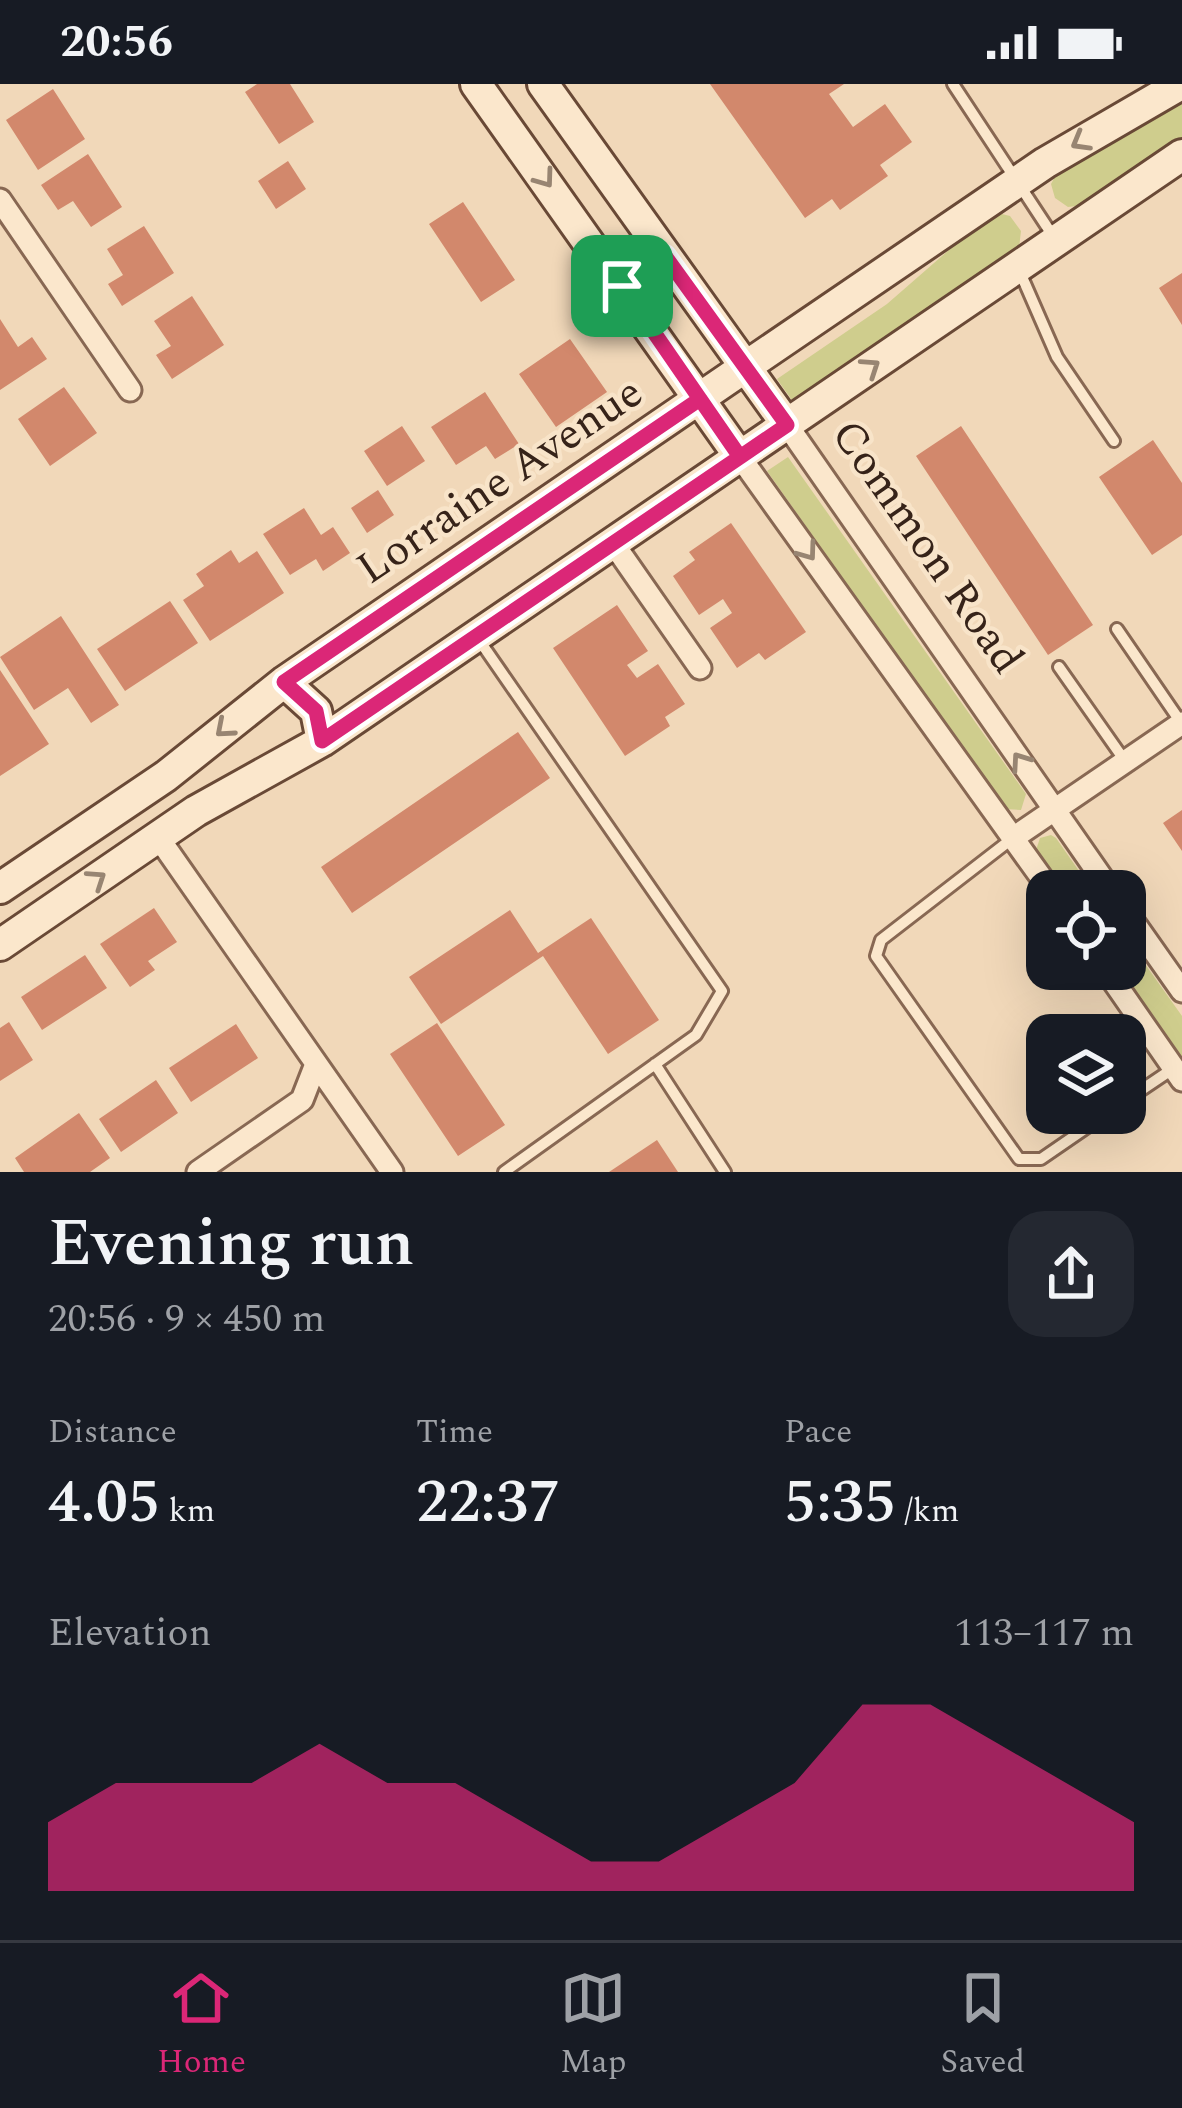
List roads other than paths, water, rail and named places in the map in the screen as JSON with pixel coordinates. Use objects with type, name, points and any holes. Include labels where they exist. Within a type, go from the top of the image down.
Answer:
[{"type":"street","points":[[476,84],[1036,870]]},
{"type":"street","name":"Common Road","points":[[543,84],[747,366],[1097,870]]},
{"type":"street","name":"Lorraine Avenue","points":[[0,888],[166,776],[284,682],[1017,182],[1181,84]]},
{"type":"street","points":[[0,944],[215,799],[322,741],[1182,155]]},
{"type":"street","points":[[0,200],[130,390]]},
{"type":"street","points":[[622,286],[665,256]]},
{"type":"street","points":[[613,543],[700,668]]},
{"type":"street","points":[[284,682],[316,711],[322,741]]},
{"type":"street","points":[[1013,838],[1182,723]]},
{"type":"street","points":[[158,837],[392,1172]]},
{"type":"street","points":[[1146,940],[1182,992]]},
{"type":"street","points":[[1120,990],[1178,1074]]},
{"type":"street","points":[[198,1172],[302,1100],[316,1064]]},
{"type":"lane","points":[[952,84],[1056,241]]},
{"type":"lane","points":[[1018,267],[1057,357],[1114,441]]},
{"type":"lane","points":[[1117,629],[1182,723]]},
{"type":"lane","points":[[476,636],[722,991],[696,1035],[504,1172]]},
{"type":"lane","points":[[1059,667],[1125,761]]},
{"type":"lane","points":[[1013,838],[881,940],[875,956],[1019,1159],[1041,1159],[1077,1134]]},
{"type":"lane","points":[[655,1064],[725,1172]]},
{"type":"lane","points":[[1146,1090],[1178,1074]]}]
